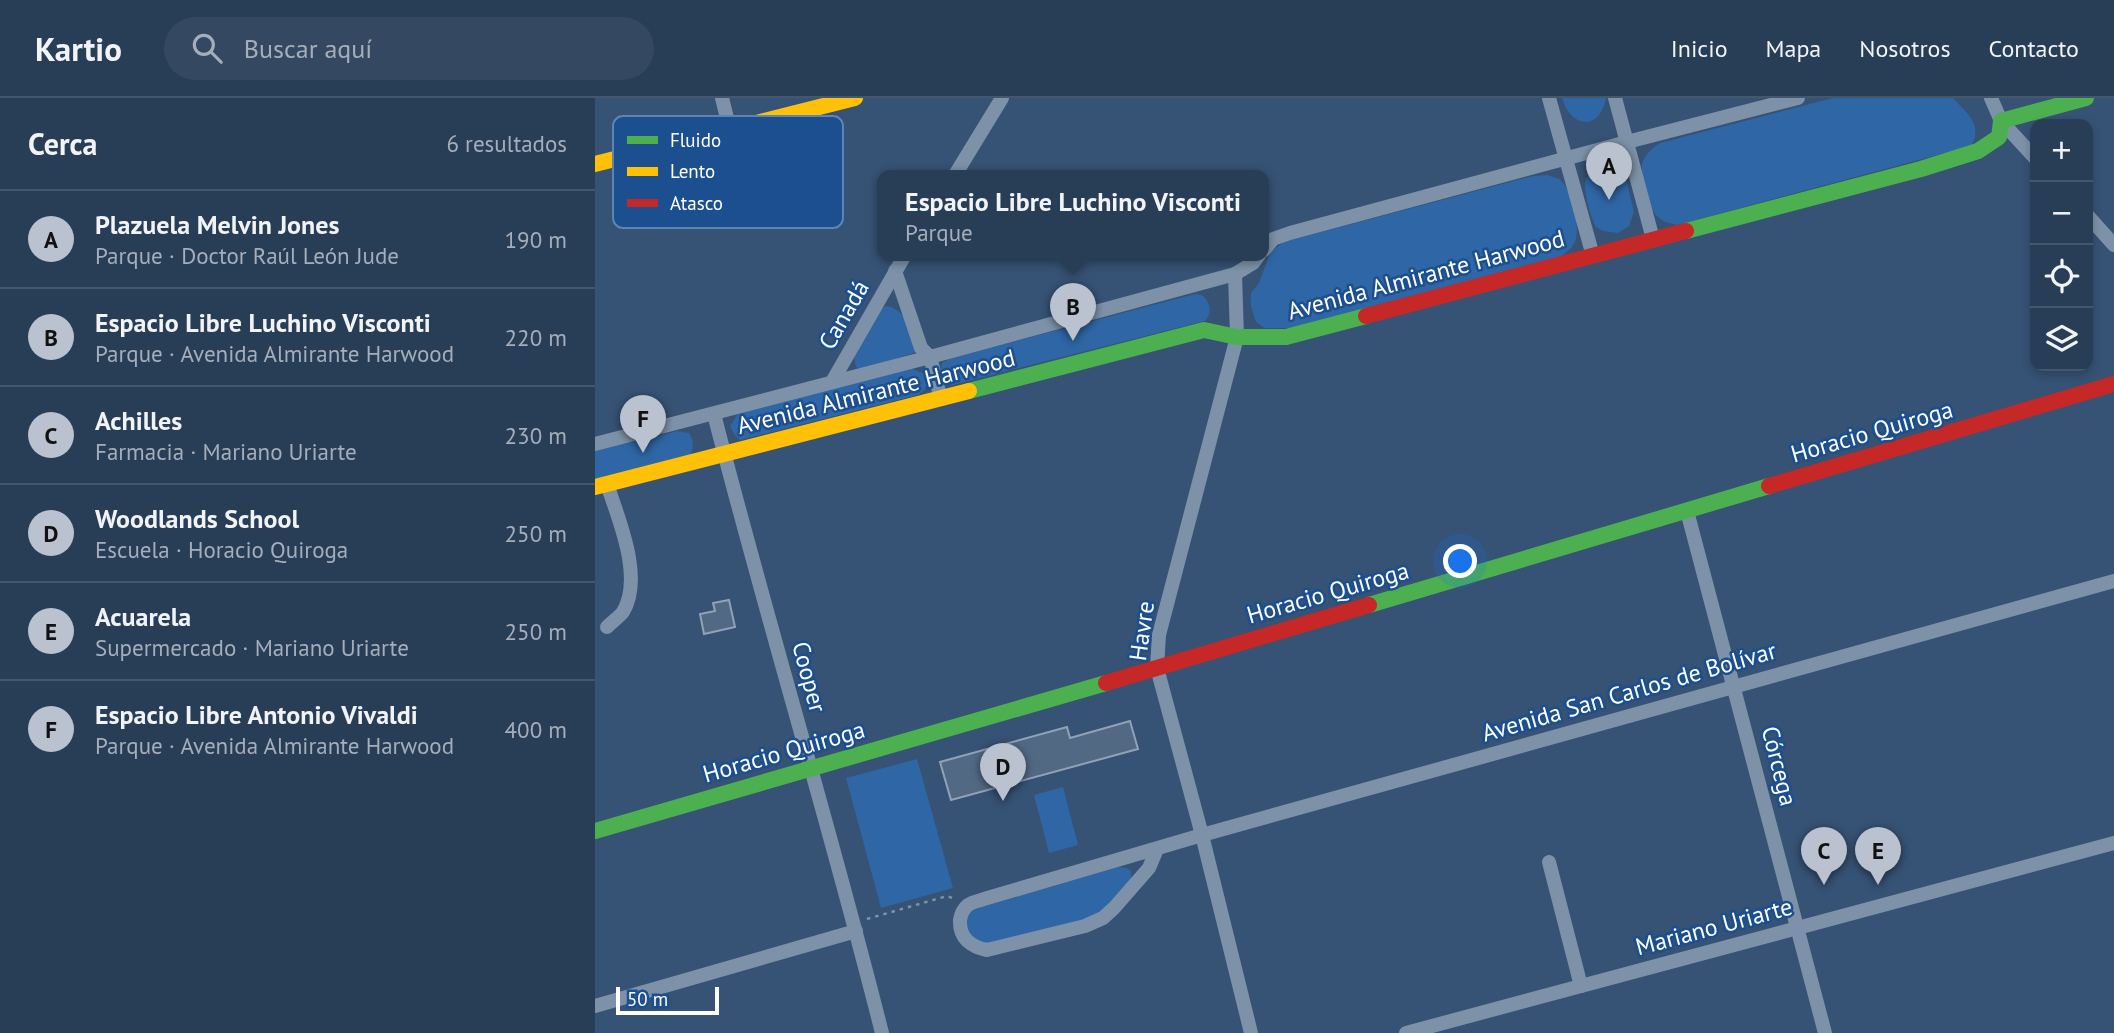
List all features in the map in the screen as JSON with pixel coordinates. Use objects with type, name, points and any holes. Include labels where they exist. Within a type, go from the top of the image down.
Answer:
[{"type":"street","points":[[722,98],[726,116]]},
{"type":"street","points":[[785,116],[855,98]]},
{"type":"street","points":[[957,170],[1002,98]]},
{"type":"street","points":[[1549,98],[1593,256]]},
{"type":"street","points":[[1615,98],[1653,240]]},
{"type":"street","points":[[1269,244],[1273,239],[1290,233],[1798,98]]},
{"type":"street","points":[[1991,98],[2001,121],[2030,153]]},
{"type":"street","points":[[2001,121],[2086,98]]},
{"type":"street","name":"Avenida Almirante Harwood","points":[[601,485],[1204,330],[1237,337],[1286,337],[1921,169],[1978,151],[1999,137],[2001,121]]},
{"type":"street","points":[[595,163],[613,159]]},
{"type":"street","points":[[2093,222],[2114,245]]},
{"type":"street","name":"Canadá","points":[[832,382],[901,261]]},
{"type":"street","name":"Avenida Almirante Harwood","points":[[595,444],[930,358],[1235,274],[1254,261]]},
{"type":"street","name":"Canadá","points":[[895,271],[921,348],[930,358],[941,399]]},
{"type":"street","name":"Havre","points":[[1235,274],[1237,337],[1159,635],[1157,667],[1251,1033]]},
{"type":"street","name":"Horacio Quiroga","points":[[595,831],[2114,384]]},
{"type":"street","name":"Cooper","points":[[714,414],[882,1033]]},
{"type":"street","points":[[601,485],[625,538],[630,556],[631,577],[628,599],[622,613],[607,627]]},
{"type":"street","name":"Córcega","points":[[1687,511],[1825,1033]]},
{"type":"street","name":"Avenida San Carlos de Bolívar","points":[[1157,849],[1149,868],[1114,908],[1103,918],[1085,926],[987,950],[967,942],[962,934],[961,914],[969,904],[1202,835],[2114,581]]},
{"type":"street","name":"Mariano Uriarte","points":[[1406,1033],[2114,844]]},
{"type":"street","points":[[1549,862],[1581,986]]},
{"type":"street","points":[[595,1006],[855,927]]},
{"type":"path","points":[[855,927],[947,896]]},
{"type":"shaded area","points":[[1562,98],[1606,98],[1598,116],[1585,122],[1572,116]]},
{"type":"shaded area","points":[[1833,98],[1953,98],[1972,119],[1974,138],[1971,146],[1677,225],[1663,221],[1654,212],[1642,175],[1642,164],[1649,152],[1660,143]]},
{"type":"shaded area","points":[[1607,166],[1618,168],[1625,175],[1634,212],[1629,226],[1618,233],[1596,227],[1586,197],[1586,179],[1593,171]]},
{"type":"shaded area","points":[[1548,175],[1559,179],[1572,200],[1576,238],[1574,244],[1562,256],[1294,328],[1264,328],[1256,322],[1251,307],[1251,293],[1259,283],[1273,250],[1284,242],[1533,176]]},
{"type":"shaded area","points":[[1195,294],[1202,295],[1209,304],[1210,311],[1205,321],[952,385],[942,377],[942,363],[951,358]]},
{"type":"shaded area","points":[[886,306],[899,311],[903,317],[916,351],[863,369],[857,368],[854,355],[882,308]]},
{"type":"shaded area","points":[[911,368],[924,374],[927,382],[925,390],[917,395],[740,440],[730,426],[737,415],[743,412]]},
{"type":"shaded area","points":[[678,431],[691,436],[693,444],[690,456],[595,479],[595,450]]},
{"type":"shaded area","points":[[917,759],[953,888],[881,908],[846,778]]},
{"type":"shaded area","points":[[1063,787],[1078,845],[1049,853],[1034,795]]},
{"type":"shaded area","points":[[1118,867],[1131,871],[1131,880],[1105,910],[1092,918],[987,947],[971,943],[965,919],[972,910]]},
{"type":"building","points":[[729,600],[735,627],[704,634],[700,614],[715,611],[713,603]]},
{"type":"building","points":[[1130,721],[1138,749],[951,800],[940,762],[1067,727],[1070,738]]},
{"type":"traffic: fast","points":[[1686,231],[1921,169],[1978,151],[1999,137],[2001,121],[2086,98]]},
{"type":"traffic: fast","points":[[969,391],[1204,330],[1237,337],[1286,337],[1366,316]]},
{"type":"traffic: fast","points":[[1369,605],[1769,486]]},
{"type":"traffic: fast","points":[[595,831],[1106,683]]},
{"type":"traffic: slow","points":[[784,116],[855,98]]},
{"type":"traffic: slow","points":[[595,164],[613,159]]},
{"type":"traffic: slow","points":[[595,487],[969,391]]},
{"type":"traffic: jam","points":[[1366,316],[1686,231]]},
{"type":"traffic: jam","points":[[1769,486],[2114,384]]},
{"type":"traffic: jam","points":[[1106,683],[1369,605]]},
{"type":"place","name":"Plazuela Melvin Jones","points":[[1609,200]]},
{"type":"place","name":"Espacio Libre Luchino Visconti","points":[[1073,341]]},
{"type":"place","name":"Espacio Libre Antonio Vivaldi","points":[[643,453]]},
{"type":"place","name":"Woodlands School","points":[[1003,801]]},
{"type":"place","name":"Achilles","points":[[1824,885]]},
{"type":"place","name":"Acuarela","points":[[1878,885]]}]
